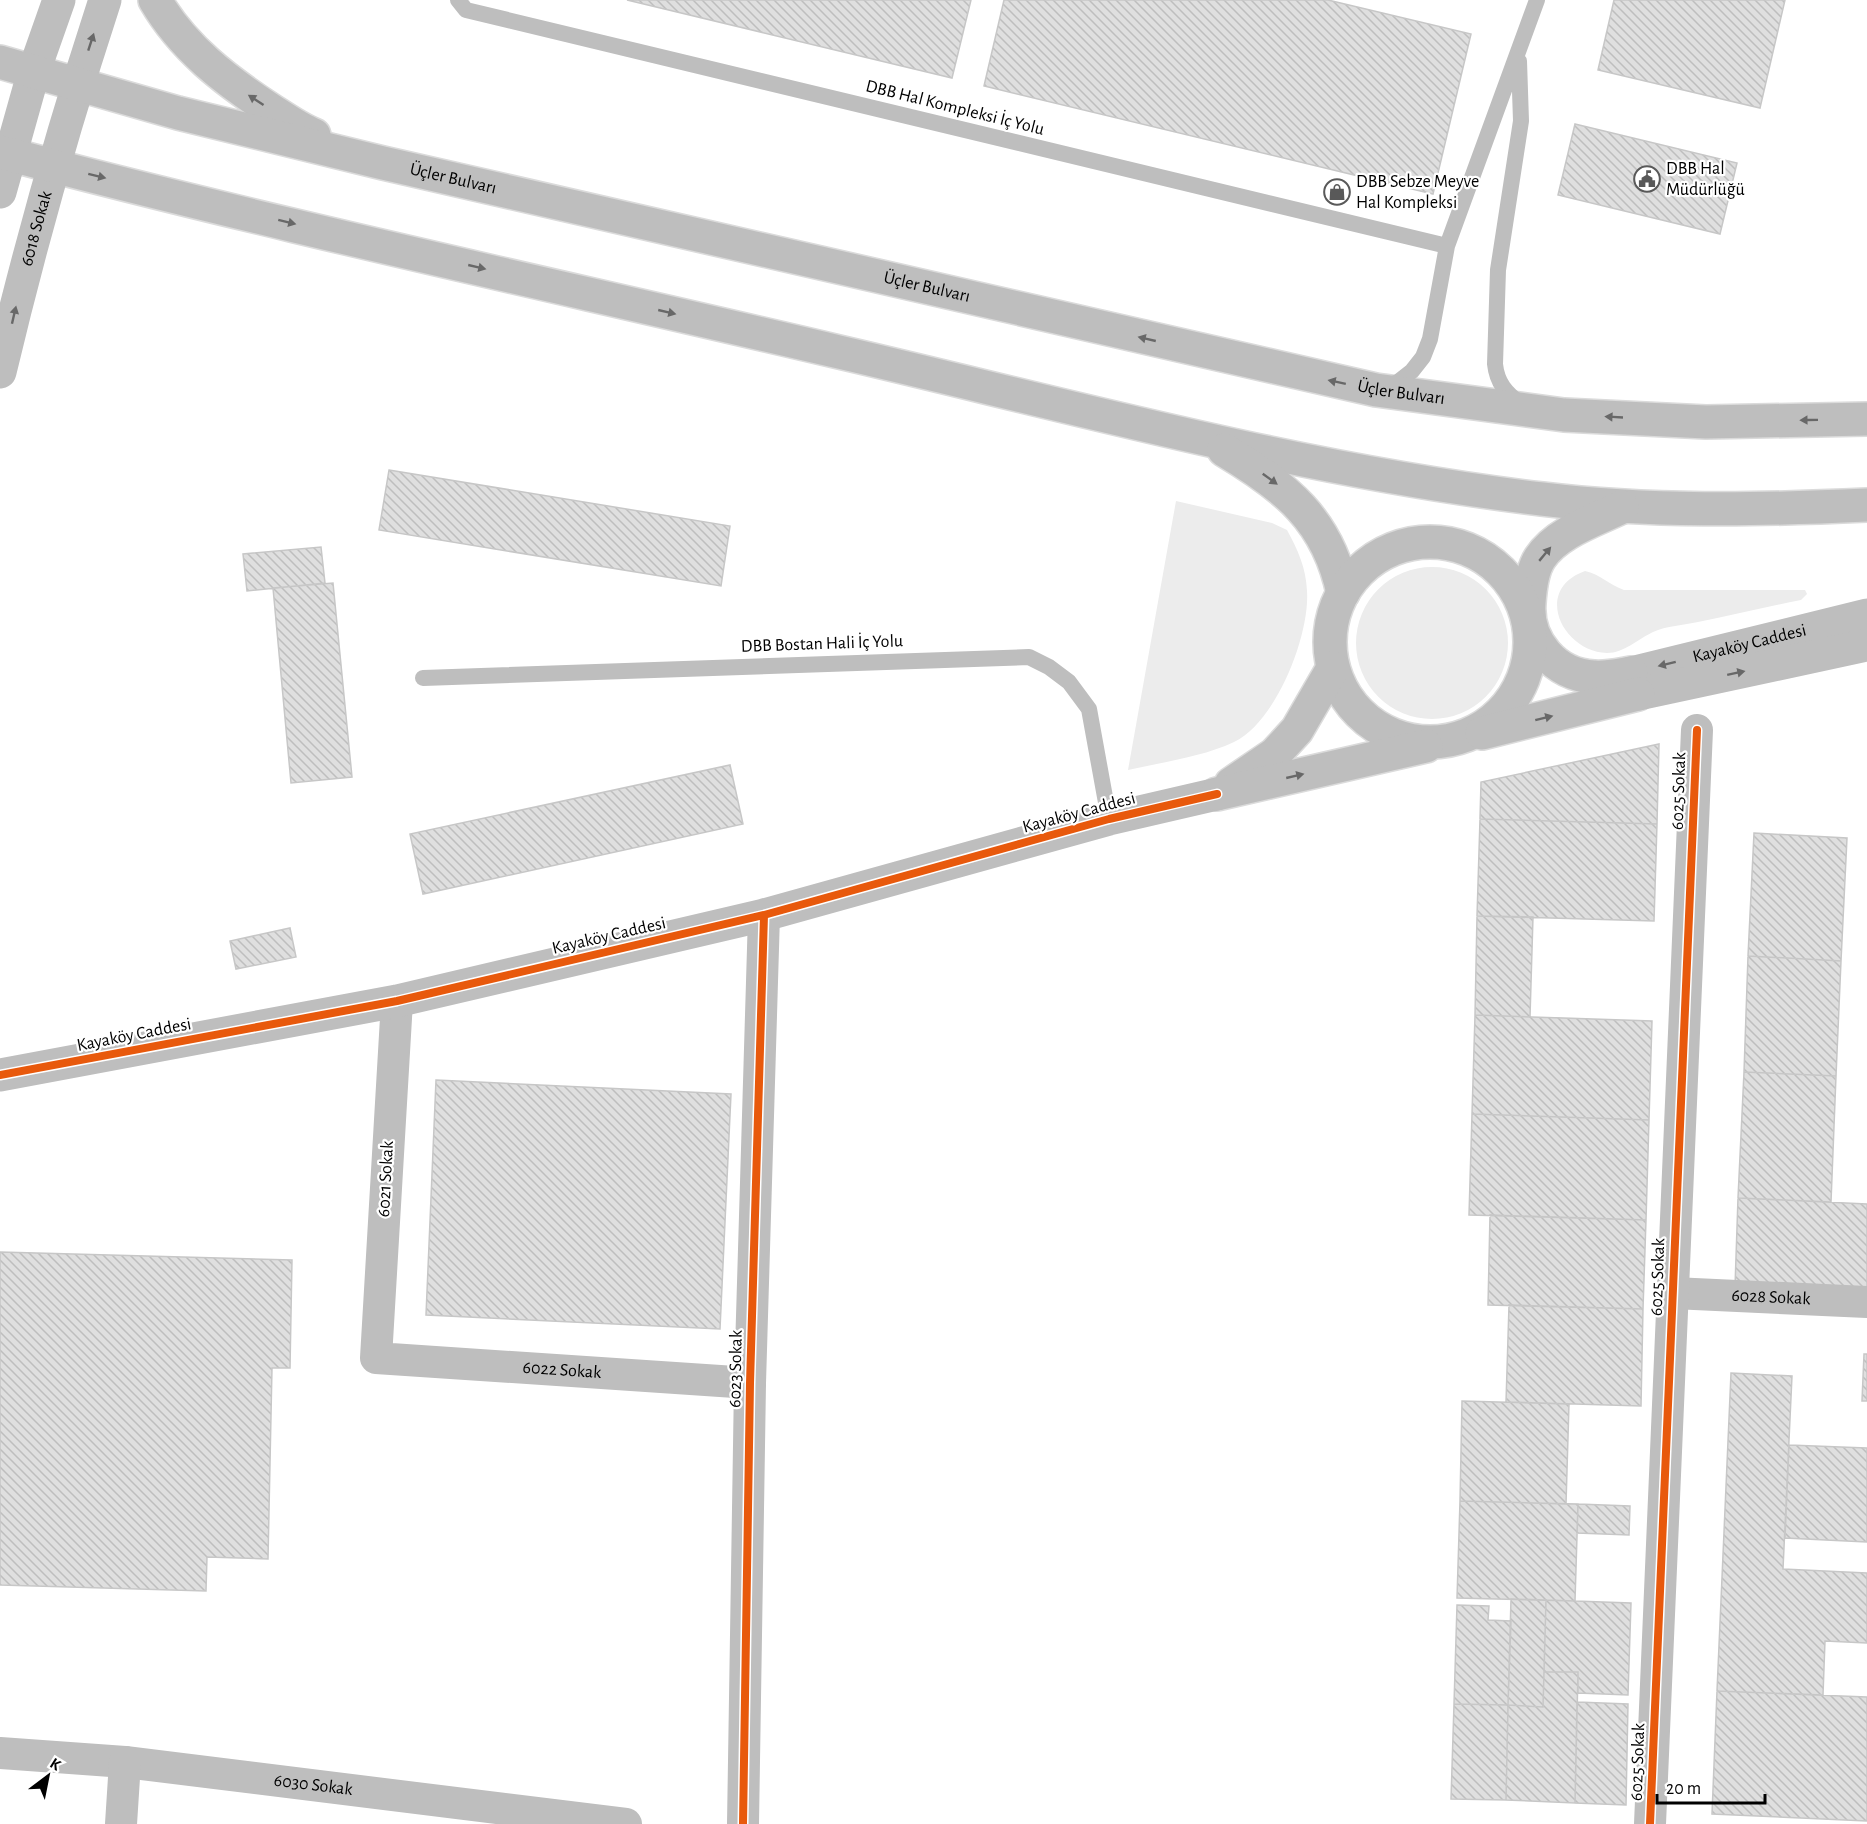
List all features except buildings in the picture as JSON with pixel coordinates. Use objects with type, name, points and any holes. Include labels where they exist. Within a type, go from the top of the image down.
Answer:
[{"type":"main road","points":[[0,192],[4,153],[60,0]]},
{"type":"main road","name":"6018 Sokak","points":[[0,372],[26,262],[77,85],[105,0]]},
{"type":"main road","points":[[155,0],[166,18],[208,66],[305,132],[383,163]]},
{"type":"main road","name":"Üçler Bulvarı","points":[[0,62],[177,113],[383,163],[1376,390],[1564,415],[1706,422],[1867,419]]},
{"type":"main road","points":[[4,153],[1202,437],[1377,474],[1542,499],[1624,506],[1734,511],[1867,505]]},
{"type":"main road","points":[[1202,437],[1258,470],[1303,508],[1323,535],[1338,567],[1343,593]]},
{"type":"main road","points":[[1447,741],[1492,723],[1516,697],[1530,665],[1529,593],[1540,558],[1578,528],[1624,506]]},
{"type":"main road","points":[[1436,541],[1470,549],[1500,568],[1521,596],[1531,630],[1548,658],[1570,671],[1593,678],[1635,684],[1447,741],[1426,744],[1395,737],[1367,721],[1346,698],[1333,668],[1329,637],[1335,606],[1352,578],[1375,557],[1404,545],[1436,541]]},
{"type":"main road","name":"Kayaköy Caddesi","points":[[1635,684],[1867,615]]},
{"type":"main road","name":"Kayaköy Caddesi","points":[[1635,684],[1867,645]]},
{"type":"main road","points":[[1217,794],[1275,754],[1297,730],[1333,668]]},
{"type":"main road","name":"Kayaköy Caddesi","points":[[0,1075],[397,1000],[764,915],[1109,819],[1447,741]]},
{"type":"street","name":"6025 Sokak","points":[[1650,1824],[1697,730]]},
{"type":"street","name":"6023 Sokak","points":[[743,1824],[750,1383],[764,915]]},
{"type":"street","name":"6021 Sokak","points":[[376,1358],[397,1000]]},
{"type":"street","name":"6028 Sokak","points":[[1673,1293],[1867,1302]]},
{"type":"street","name":"6022 Sokak","points":[[376,1358],[750,1383]]},
{"type":"street","name":"6030 Sokak","points":[[0,1753],[125,1762],[626,1824]]},
{"type":"street","points":[[121,1824],[125,1762]]},
{"type":"lane","name":"DBB Hal Kompleksi İç Yolu","points":[[458,0],[466,10],[1447,246]]},
{"type":"lane","points":[[1376,390],[1398,382],[1423,357],[1433,328],[1447,246],[1537,0]]},
{"type":"lane","points":[[1518,53],[1521,121],[1498,270],[1495,364],[1496,379],[1509,395],[1529,410]]},
{"type":"lane","name":"DBB Bostan Hali İç Yolu","points":[[423,678],[1029,657],[1049,667],[1069,682],[1089,709],[1109,819]]},
{"type":"shaded area","points":[[1176,501],[1272,523],[1287,530],[1301,559],[1305,575],[1307,591],[1303,630],[1287,676],[1276,697],[1264,716],[1249,732],[1234,742],[1209,752],[1128,770]]},
{"type":"shaded area","points":[[1432,567],[1461,572],[1486,589],[1503,614],[1508,643],[1503,672],[1486,697],[1461,714],[1432,719],[1403,714],[1378,697],[1361,672],[1356,643],[1361,614],[1378,589],[1403,572]]},
{"type":"shaded area","points":[[1585,571],[1624,590],[1805,590],[1807,594],[1801,600],[1664,628],[1625,648],[1607,653],[1591,650],[1578,642],[1567,632],[1560,619],[1557,605],[1560,592],[1569,580]]},
{"type":"cycle path","points":[[1650,1824],[1697,730]]},
{"type":"cycle path","points":[[0,1075],[397,1001],[764,915],[1109,819],[1217,794]]},
{"type":"cycle path","points":[[743,1824],[750,1383],[764,915]]},
{"type":"place","name":"DBB Hal Müdürlüğü","points":[[1647,179]]},
{"type":"place","name":"DBB Sebze Meyve Hal Kompleksi","points":[[1337,192]]}]
